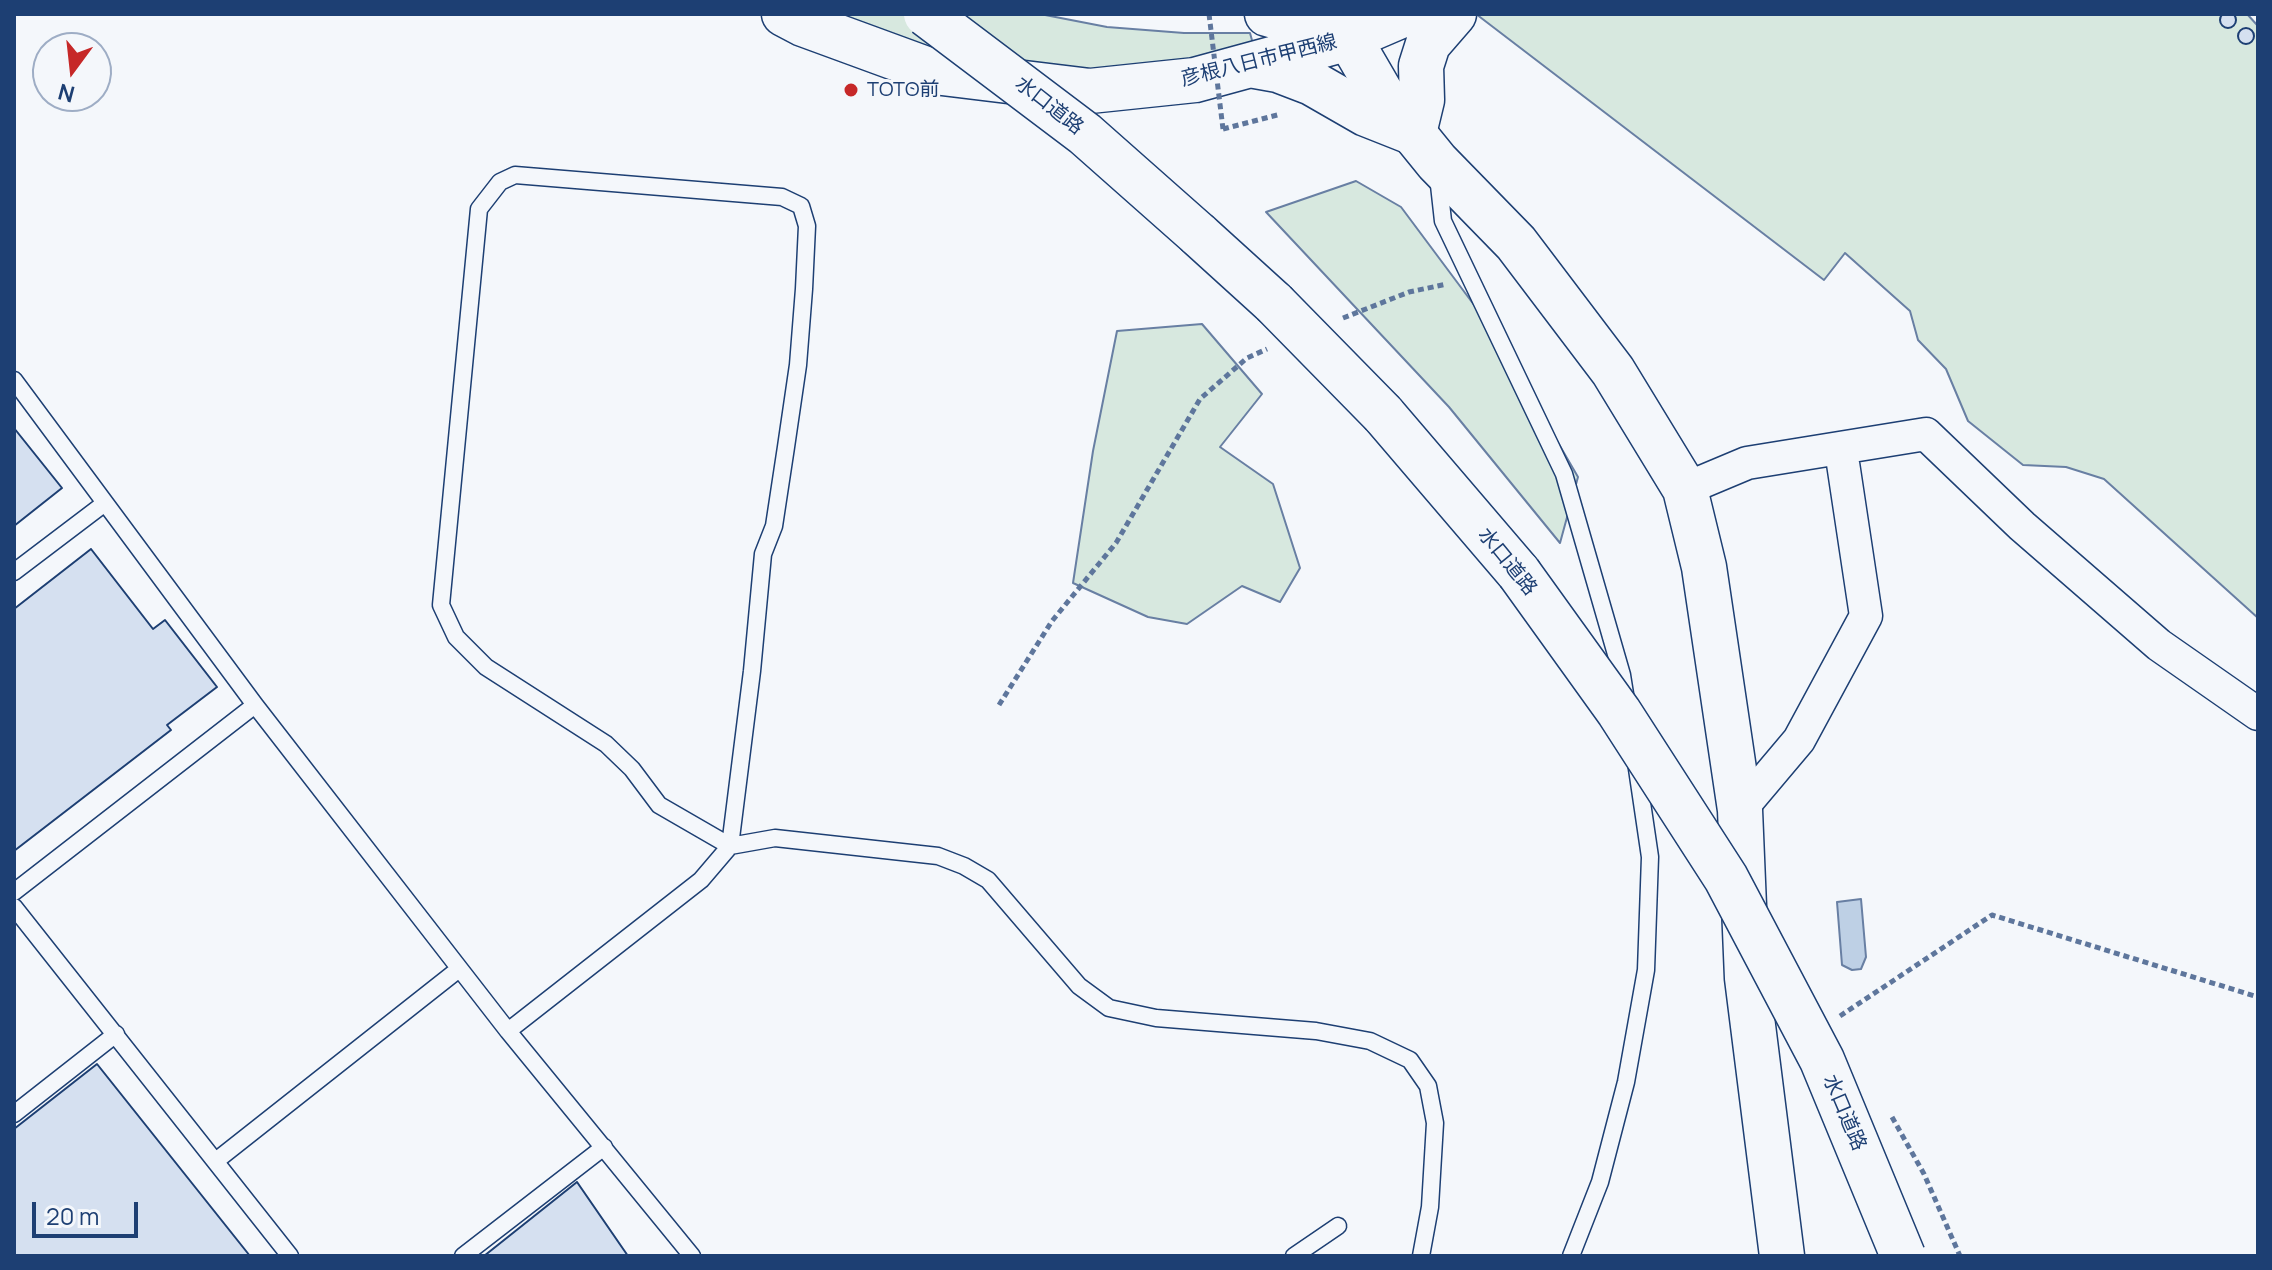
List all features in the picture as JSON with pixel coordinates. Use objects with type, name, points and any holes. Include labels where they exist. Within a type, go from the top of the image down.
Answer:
[{"type":"main road","name":"彦根八日市甲西線","points":[[784,14],[803,24],[934,72],[1090,91],[1195,80],[1249,65],[1356,26],[1405,14]]},
{"type":"main road","name":"水口道路","points":[[926,14],[1085,134],[1274,303],[1383,414],[1519,573],[1619,712],[1726,878],[1822,1060],[1903,1256]]},
{"type":"main road","points":[[1267,14],[1356,26],[1381,93],[1425,148],[1516,243],[1613,371],[1685,489],[1704,567],[1740,810],[1747,978],[1782,1256]]},
{"type":"main road","points":[[1425,148],[1421,66],[1428,44],[1452,16]]},
{"type":"main road","points":[[1249,65],[1278,70],[1312,83],[1425,148]]},
{"type":"street","points":[[1685,489],[1747,463],[1926,434],[2022,526],[2159,645],[2258,714]]},
{"type":"street","points":[[1740,810],[1799,740],[1866,616],[1841,450]]},
{"type":"lane","points":[[1425,148],[1443,221],[1564,474],[1622,675],[1650,857],[1646,970],[1626,1082],[1600,1182],[1571,1256]]},
{"type":"lane","points":[[508,1031],[701,880],[730,846],[763,554],[774,526],[798,365],[807,226],[801,206],[782,197],[515,175],[500,182],[479,209],[441,605],[456,637],[486,667],[606,744],[632,769],[659,805],[730,846],[775,838],[938,856],[988,880],[1079,986],[1109,1008],[1156,1018],[1316,1031],[1370,1041],[1410,1060],[1428,1086],[1435,1123],[1430,1207],[1421,1256]]},
{"type":"lane","points":[[14,380],[255,705],[459,969],[692,1256]]},
{"type":"lane","points":[[14,572],[105,503]]},
{"type":"lane","points":[[14,892],[255,705]]},
{"type":"lane","points":[[14,907],[290,1256]]},
{"type":"lane","points":[[217,1160],[459,969]]},
{"type":"lane","points":[[14,1114],[116,1034]]},
{"type":"lane","points":[[463,1256],[604,1147]]},
{"type":"lane","points":[[1294,1256],[1338,1226]]},
{"type":"path","points":[[1209,14],[1223,129],[1284,114]]},
{"type":"path","points":[[1340,320],[1409,292],[1472,279]]},
{"type":"path","points":[[999,705],[1052,621],[1116,543],[1200,399],[1247,358],[1272,347]]},
{"type":"path","points":[[1836,1019],[1992,915],[2258,997]]},
{"type":"path","points":[[1887,1109],[1924,1174],[1960,1256]]},
{"type":"shaded area","points":[[804,14],[1040,14],[1107,27],[1184,33],[1250,33],[1256,55],[1161,73],[929,63]]},
{"type":"shaded area","points":[[1476,14],[2247,14],[2258,26],[2258,618],[2104,479],[2066,467],[2023,465],[1968,421],[1946,369],[1918,340],[1910,311],[1845,253],[1824,280]]},
{"type":"shaded area","points":[[1356,181],[1401,207],[1492,329],[1578,477],[1560,543],[1449,407],[1266,212]]},
{"type":"shaded area","points":[[1202,324],[1262,394],[1220,447],[1273,484],[1300,568],[1280,602],[1242,586],[1187,624],[1148,617],[1073,583],[1093,451],[1117,331]]},
{"type":"water","points":[[1861,899],[1866,957],[1861,969],[1852,970],[1842,965],[1837,902]]},
{"type":"building","points":[[2228,12],[2236,20],[2228,28],[2220,20]]},
{"type":"building","points":[[2246,28],[2254,36],[2246,44],[2238,36]]},
{"type":"building","points":[[14,428],[62,488],[14,526]]},
{"type":"building","points":[[91,549],[153,629],[165,620],[217,687],[167,725],[171,730],[14,851],[14,609]]},
{"type":"building","points":[[97,1064],[250,1256],[14,1256],[14,1129]]},
{"type":"building","points":[[577,1182],[628,1256],[484,1256]]},
{"type":"place","name":"TOTO前","points":[[851,90]]}]
